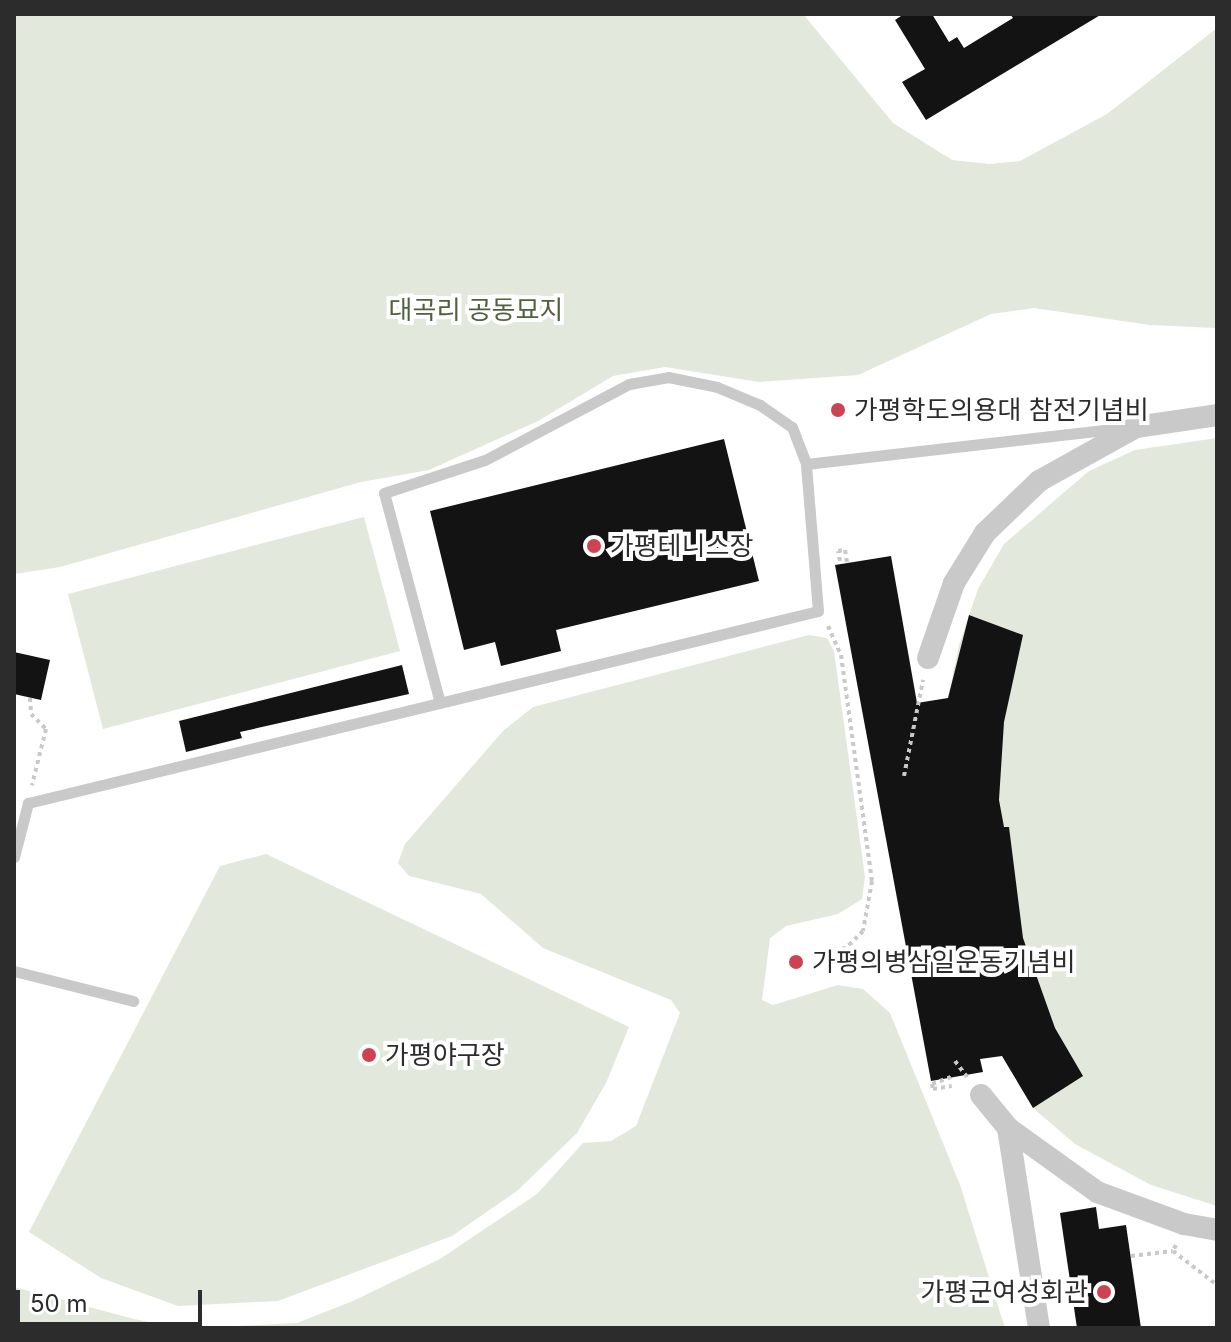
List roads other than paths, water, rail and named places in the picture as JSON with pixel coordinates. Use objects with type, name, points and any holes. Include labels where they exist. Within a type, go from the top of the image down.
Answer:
[{"type":"street","points":[[928,658],[954,583],[985,533],[1069,460],[1136,427],[1217,415]]},
{"type":"street","points":[[981,1095],[1008,1128],[1097,1192],[1184,1224],[1217,1230]]},
{"type":"street","points":[[1008,1128],[1039,1328]]},
{"type":"lane","points":[[14,857],[28,803],[440,703],[818,611],[806,464],[792,427],[760,405],[717,387],[668,377],[629,384],[485,460],[384,493],[440,703]]},
{"type":"lane","points":[[806,464],[1136,427]]},
{"type":"lane","points":[[14,971],[133,1001]]},
{"type":"place","name":"가평학도의용대 참전기념비","points":[[838,410]]},
{"type":"place","name":"가평테니스장","points":[[594,546]]},
{"type":"place","name":"가평의병삼일운동기념비","points":[[796,962]]},
{"type":"place","name":"가평야구장","points":[[369,1055]]},
{"type":"place","name":"가평군여성회관","points":[[1104,1292]]},
{"type":"park label","name":"대곡리 공동묘지","points":[[476,310]]}]
